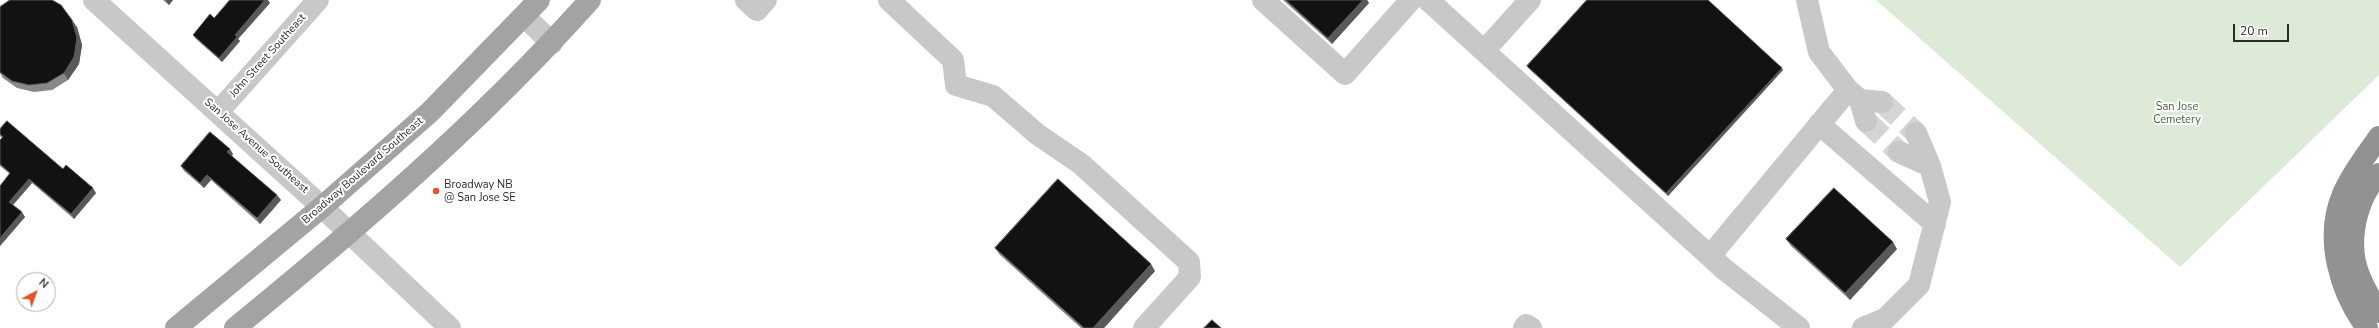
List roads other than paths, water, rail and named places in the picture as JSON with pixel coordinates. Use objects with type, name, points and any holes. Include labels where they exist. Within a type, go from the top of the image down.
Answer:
[{"type":"highway","points":[[2367,328],[2357,314],[2342,282],[2336,253],[2336,227],[2343,196],[2356,170],[2379,137]]},
{"type":"highway","points":[[2379,174],[2359,207],[2354,235],[2355,263],[2366,292],[2379,312]]},
{"type":"main road","name":"Broadway Boulevard Southeast","points":[[176,328],[322,207],[430,112],[538,0]]},
{"type":"main road","points":[[235,328],[350,234],[457,137],[552,43],[590,0]]},
{"type":"street","name":"San Jose Avenue Southeast","points":[[94,0],[322,207],[450,328]]},
{"type":"street","name":"John Street Southeast","points":[[218,112],[318,0]]},
{"type":"street","points":[[888,0],[953,60],[956,85],[993,96],[1037,134],[1081,164],[1190,262],[1190,277],[1144,328]]},
{"type":"street","points":[[1263,0],[1345,74],[1411,0]]},
{"type":"street","points":[[1484,51],[1530,0]]},
{"type":"street","points":[[1807,0],[1819,52],[1854,95],[1866,121]]},
{"type":"street","points":[[1438,3],[1484,51],[1710,256],[1799,328]]},
{"type":"street","points":[[524,16],[552,43]]},
{"type":"street","points":[[1710,256],[1819,124],[1854,95]]},
{"type":"street","points":[[1854,95],[1882,102]]},
{"type":"street","points":[[1819,124],[1935,224]]},
{"type":"street","points":[[1863,328],[1885,319],[1919,285],[1940,202],[1930,166],[1916,132]]},
{"type":"street","points":[[1899,152],[1930,166]]},
{"type":"street","points":[[1524,328],[1526,325],[1531,328]]},
{"type":"tunnel","points":[[1882,102],[1916,133]]},
{"type":"tunnel","points":[[1866,121],[1899,152]]},
{"type":"place","name":"Broadway NB @ San Jose SE","points":[[436,191]]},
{"type":"park label","name":"San Jose Cemetery","points":[[2177,113]]}]
